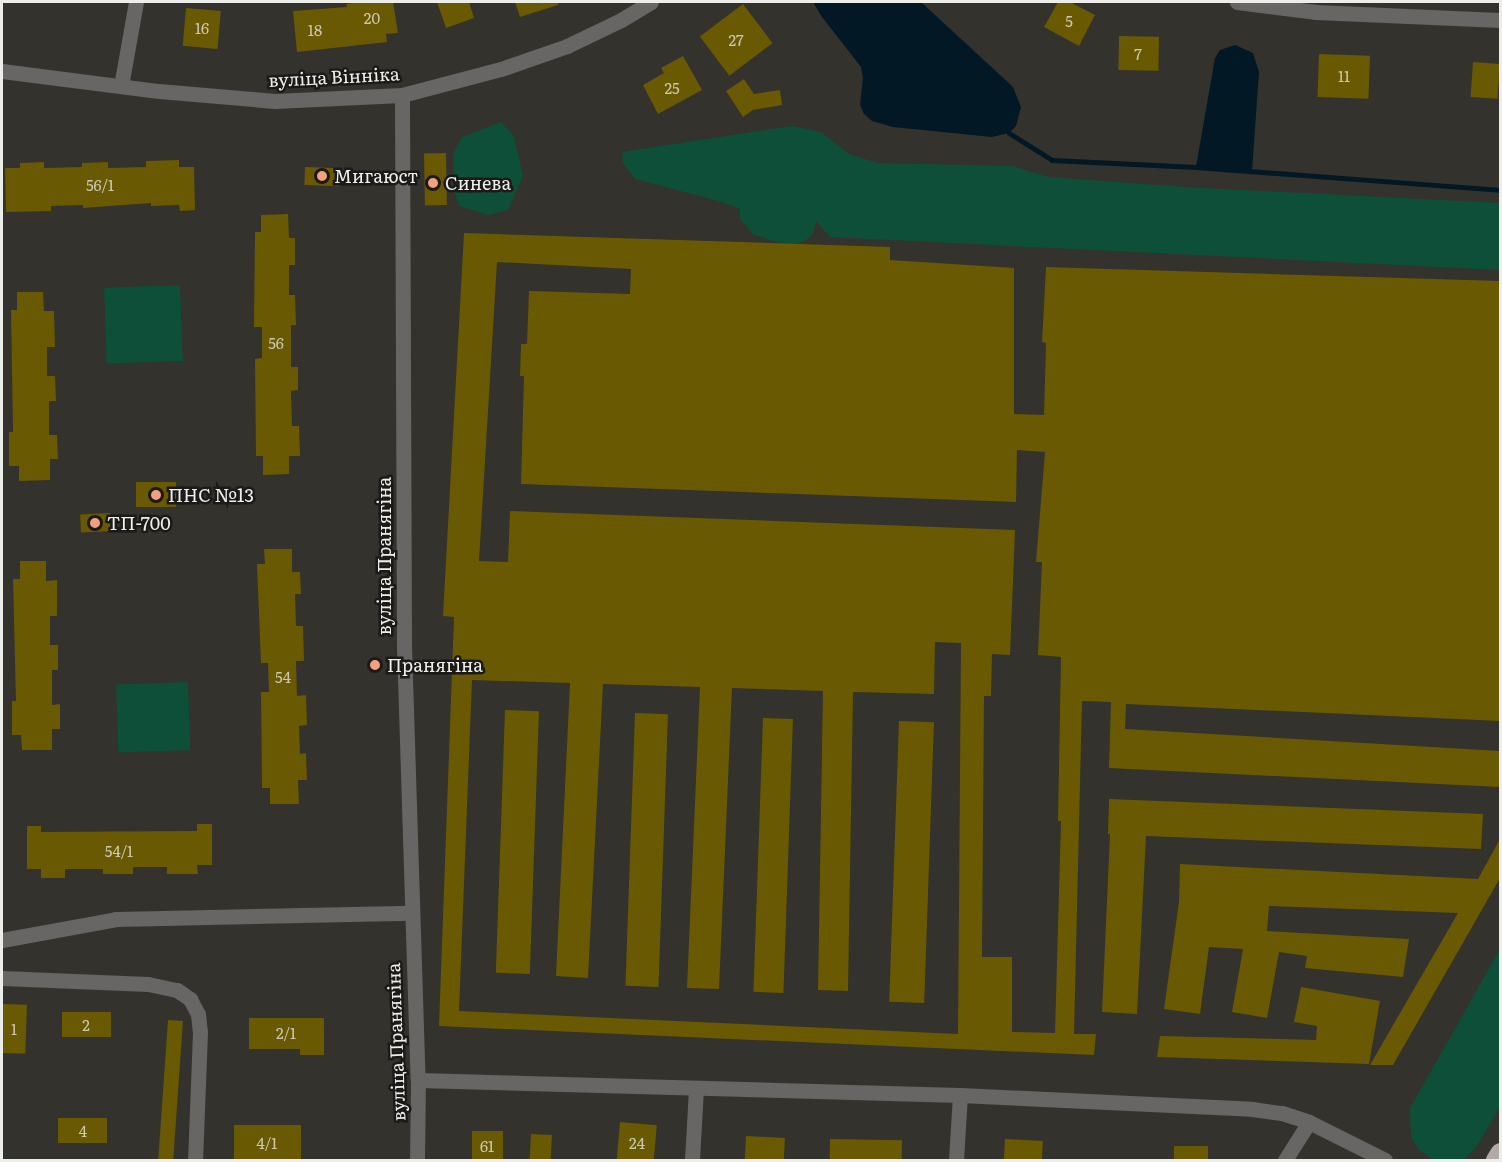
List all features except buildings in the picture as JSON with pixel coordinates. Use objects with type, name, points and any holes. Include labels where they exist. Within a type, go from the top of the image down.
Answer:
[{"type":"highway","points":[[1495,1161],[1500,1152]]},
{"type":"street","points":[[121,86],[136,2]]},
{"type":"street","name":"вуліца Вінніка","points":[[2,71],[275,102],[402,95],[501,69],[567,46],[651,2]]},
{"type":"street","points":[[1237,2],[1316,12],[1500,20]]},
{"type":"street","name":"вуліца Пранягіна","points":[[402,95],[404,646],[418,1080],[417,1161]]},
{"type":"street","points":[[2,940],[116,919],[412,914]]},
{"type":"street","points":[[2,978],[148,984],[177,990],[190,999],[199,1023],[195,1161]]},
{"type":"street","points":[[418,1080],[960,1095],[1252,1109],[1282,1113],[1309,1122],[1385,1161]]},
{"type":"street","points":[[692,1161],[696,1088]]},
{"type":"street","points":[[956,1161],[960,1095]]},
{"type":"street","points":[[1285,1161],[1309,1122]]},
{"type":"green space","points":[[501,122],[514,136],[523,176],[508,210],[488,215],[459,206],[454,190],[453,154],[462,137]]},
{"type":"green space","points":[[792,126],[821,132],[849,154],[878,163],[1013,166],[1048,177],[1185,187],[1500,203],[1500,270],[830,237],[816,221],[813,234],[806,240],[797,244],[783,244],[754,235],[740,219],[740,209],[635,179],[623,163],[622,152]]},
{"type":"green space","points":[[180,285],[183,361],[107,364],[104,288]]},
{"type":"green space","points":[[188,682],[190,750],[118,752],[116,685]]},
{"type":"green space","points":[[1500,949],[1500,1107],[1477,1146],[1466,1158],[1434,1160],[1419,1150],[1411,1137],[1410,1108]]},
{"type":"water","points":[[813,2],[921,2],[1013,87],[1021,107],[1016,126],[1009,133],[992,137],[893,127],[872,121],[864,114],[860,105],[863,78],[861,67]]},
{"type":"water","points":[[1235,45],[1253,53],[1259,72],[1252,171],[1196,167],[1215,58],[1220,50]]},
{"type":"waterway","points":[[1009,133],[1052,160],[1196,167],[1500,190]]},
{"type":"place","name":"Мигаюст","points":[[322,176]]},
{"type":"place","name":"Синева","points":[[433,183]]},
{"type":"place","name":"ПНС №13","points":[[156,495]]},
{"type":"place","name":"ТП-700","points":[[95,523]]},
{"type":"place","name":"Пранягіна","points":[[375,665]]}]
